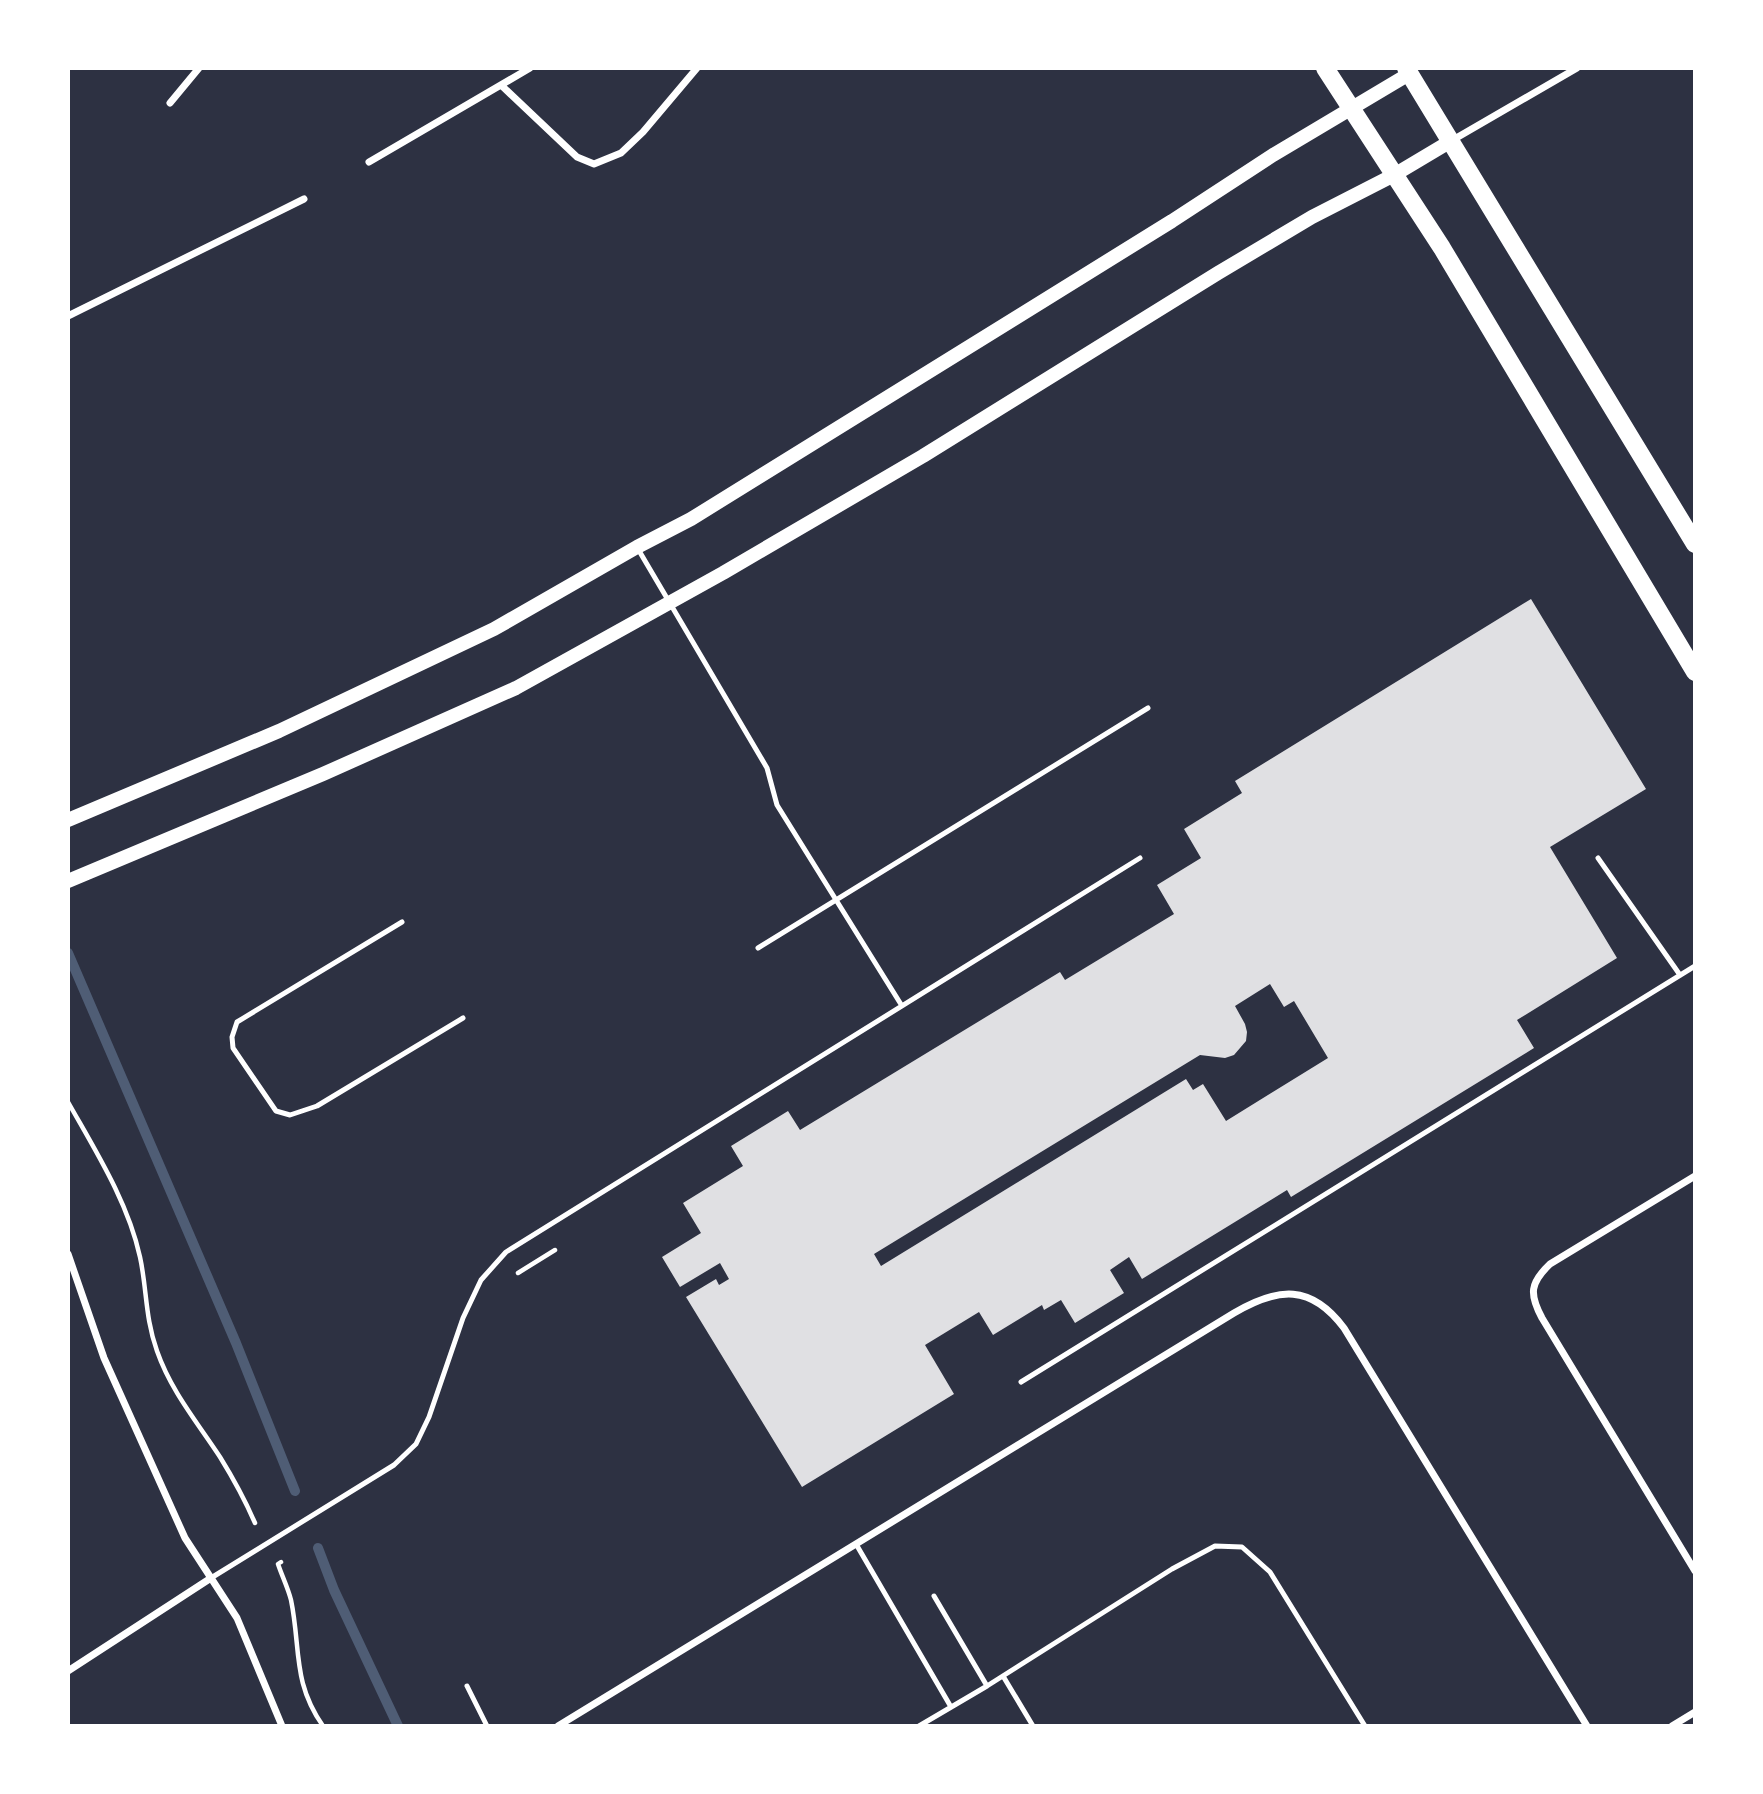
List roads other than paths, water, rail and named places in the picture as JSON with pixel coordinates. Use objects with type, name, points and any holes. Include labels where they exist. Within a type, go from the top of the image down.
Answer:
[{"type":"main road","points":[[1325,68],[1442,248],[1695,672]]},
{"type":"main road","points":[[68,820],[279,731],[494,629],[691,519],[1411,70],[1451,141],[1695,544]]},
{"type":"main road","points":[[68,881],[286,790],[516,688],[670,604],[935,448],[1312,217],[1394,175],[1451,141]]},
{"type":"street","points":[[170,103],[199,68]]},
{"type":"street","points":[[369,162],[530,68]]},
{"type":"street","points":[[502,86],[577,157],[594,164],[621,153],[643,132],[697,68]]},
{"type":"street","points":[[1451,141],[1577,68]]},
{"type":"street","points":[[68,316],[304,199]]},
{"type":"street","points":[[1695,1176],[1550,1264],[1537,1276],[1533,1290],[1533,1302],[1542,1318],[1695,1571]]},
{"type":"street","points":[[68,1254],[110,1370],[185,1538],[237,1618],[282,1726]]},
{"type":"street","points":[[558,1726],[1257,1300],[1286,1294],[1317,1301],[1333,1314],[1344,1328],[1587,1726]]},
{"type":"street","points":[[68,1671],[211,1578]]},
{"type":"street","points":[[1672,1726],[1695,1713]]},
{"type":"lane","points":[[637,547],[766,768],[777,805],[902,1006]]},
{"type":"lane","points":[[758,948],[1148,708]]},
{"type":"lane","points":[[211,1578],[394,1465],[416,1444],[429,1417],[463,1318],[481,1280],[506,1252],[1140,858]]},
{"type":"lane","points":[[1598,858],[1680,975]]},
{"type":"lane","points":[[402,922],[237,1022],[232,1037],[233,1048],[276,1111],[290,1115],[317,1107],[463,1018]]},
{"type":"lane","points":[[1021,1382],[1695,966]]},
{"type":"lane","points":[[856,1544],[951,1707]]},
{"type":"lane","points":[[919,1726],[1172,1569],[1215,1546],[1242,1547],[1270,1572],[1365,1726]]},
{"type":"lane","points":[[934,1596],[987,1686]]},
{"type":"lane","points":[[1003,1676],[1033,1726]]},
{"type":"lane","points":[[467,1686],[487,1726]]},
{"type":"waterway","points":[[68,953],[236,1343],[295,1491]]},
{"type":"waterway","points":[[318,1548],[334,1590],[398,1726]]}]
